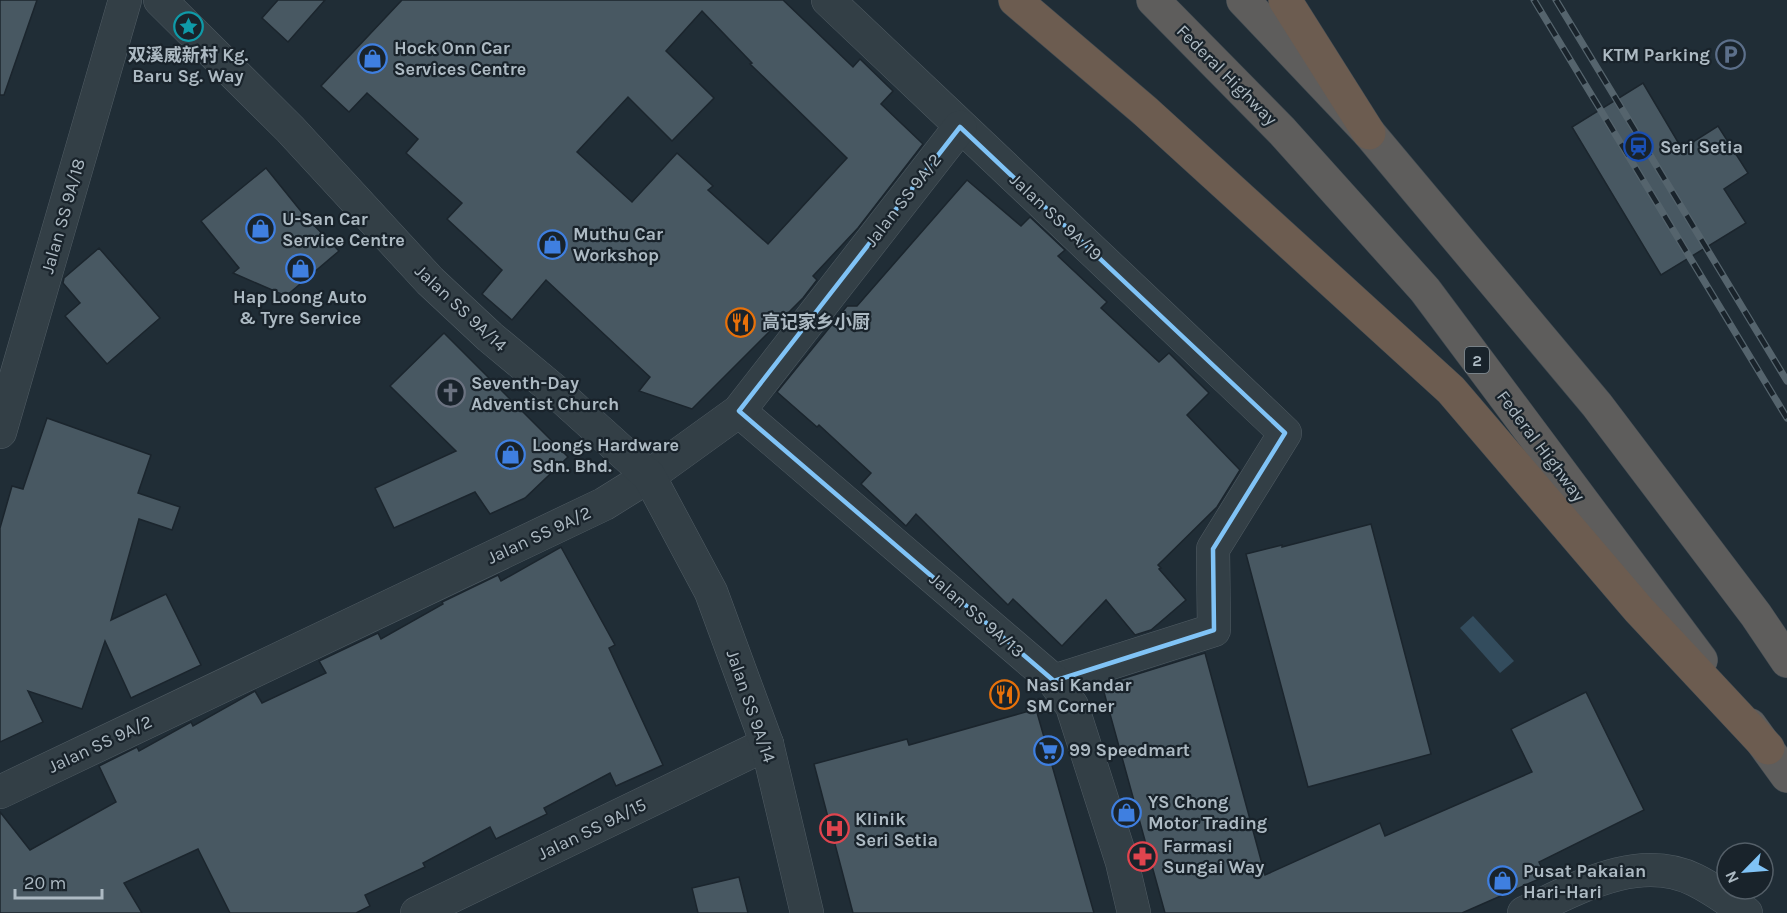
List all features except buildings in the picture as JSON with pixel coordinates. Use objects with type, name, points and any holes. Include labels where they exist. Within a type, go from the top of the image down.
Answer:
[{"type":"highway","points":[[1015,0],[1145,111],[1451,390],[1639,610],[1768,748]]},
{"type":"highway","name":"Federal Highway","points":[[1153,0],[1282,131],[1425,290],[1787,776]]},
{"type":"highway","points":[[1243,0],[1368,133],[1597,405],[1756,615],[1787,661]]},
{"type":"highway","points":[[1285,0],[1368,133]]},
{"type":"street","name":"Jalan SS 9A/18","points":[[0,432],[125,0]]},
{"type":"street","name":"Jalan SS 9A/14","points":[[160,0],[290,129],[430,281],[490,337],[555,391],[649,476],[711,592],[767,744],[807,913]]},
{"type":"street","name":"Jalan SS 9A/19","points":[[828,0],[1285,433],[1213,549],[1214,630],[1054,681]]},
{"type":"street","name":"Jalan SS 9A/2","points":[[0,792],[604,504],[649,476],[739,411],[960,126]]},
{"type":"street","name":"Jalan SS 9A/13","points":[[739,411],[1054,681],[1072,706],[1122,862],[1134,913]]},
{"type":"street","name":"Jalan SS 9A/15","points":[[417,913],[767,744]]},
{"type":"street","points":[[1524,913],[1607,876],[1642,871],[1667,872],[1694,880],[1746,913]]},
{"type":"highlighted area","points":[[960,127],[1285,433],[1213,549],[1214,630],[1054,681],[739,411]]},
{"type":"water","points":[[1473,616],[1514,661],[1500,673],[1460,628]]},
{"type":"railway","points":[[1534,0],[1787,418]]},
{"type":"railway","points":[[1556,0],[1787,381]]},
{"type":"place","name":"双溪威新村 Kg. Baru Sg. Way","points":[[188,26]]},
{"type":"place","name":"KTM Parking","points":[[1731,55]]},
{"type":"place","name":"Hock Onn Car Services Centre","points":[[373,58]]},
{"type":"place","name":"Seri Setia","points":[[1639,147]]},
{"type":"place","name":"U-San Car Service Centre","points":[[261,229]]},
{"type":"place","name":"Muthu Car Workshop","points":[[552,244]]},
{"type":"place","name":"Hap Loong Auto & Tyre Service","points":[[300,268]]},
{"type":"place","name":"高记家乡小厨","points":[[741,322]]},
{"type":"place","name":"Seventh-Day Adventist Church","points":[[450,393]]},
{"type":"place","name":"Loongs Hardware Sdn. Bhd.","points":[[511,455]]},
{"type":"place","name":"Nasi Kandar SM Corner","points":[[1005,695]]},
{"type":"place","name":"99 Speedmart","points":[[1048,750]]},
{"type":"place","name":"YS Chong Motor Trading","points":[[1127,812]]},
{"type":"place","name":"Klinik Seri Setia","points":[[834,829]]},
{"type":"place","name":"Farmasi Sungai Way","points":[[1142,856]]},
{"type":"place","name":"Pusat Pakaian Hari-Hari","points":[[1502,881]]}]
